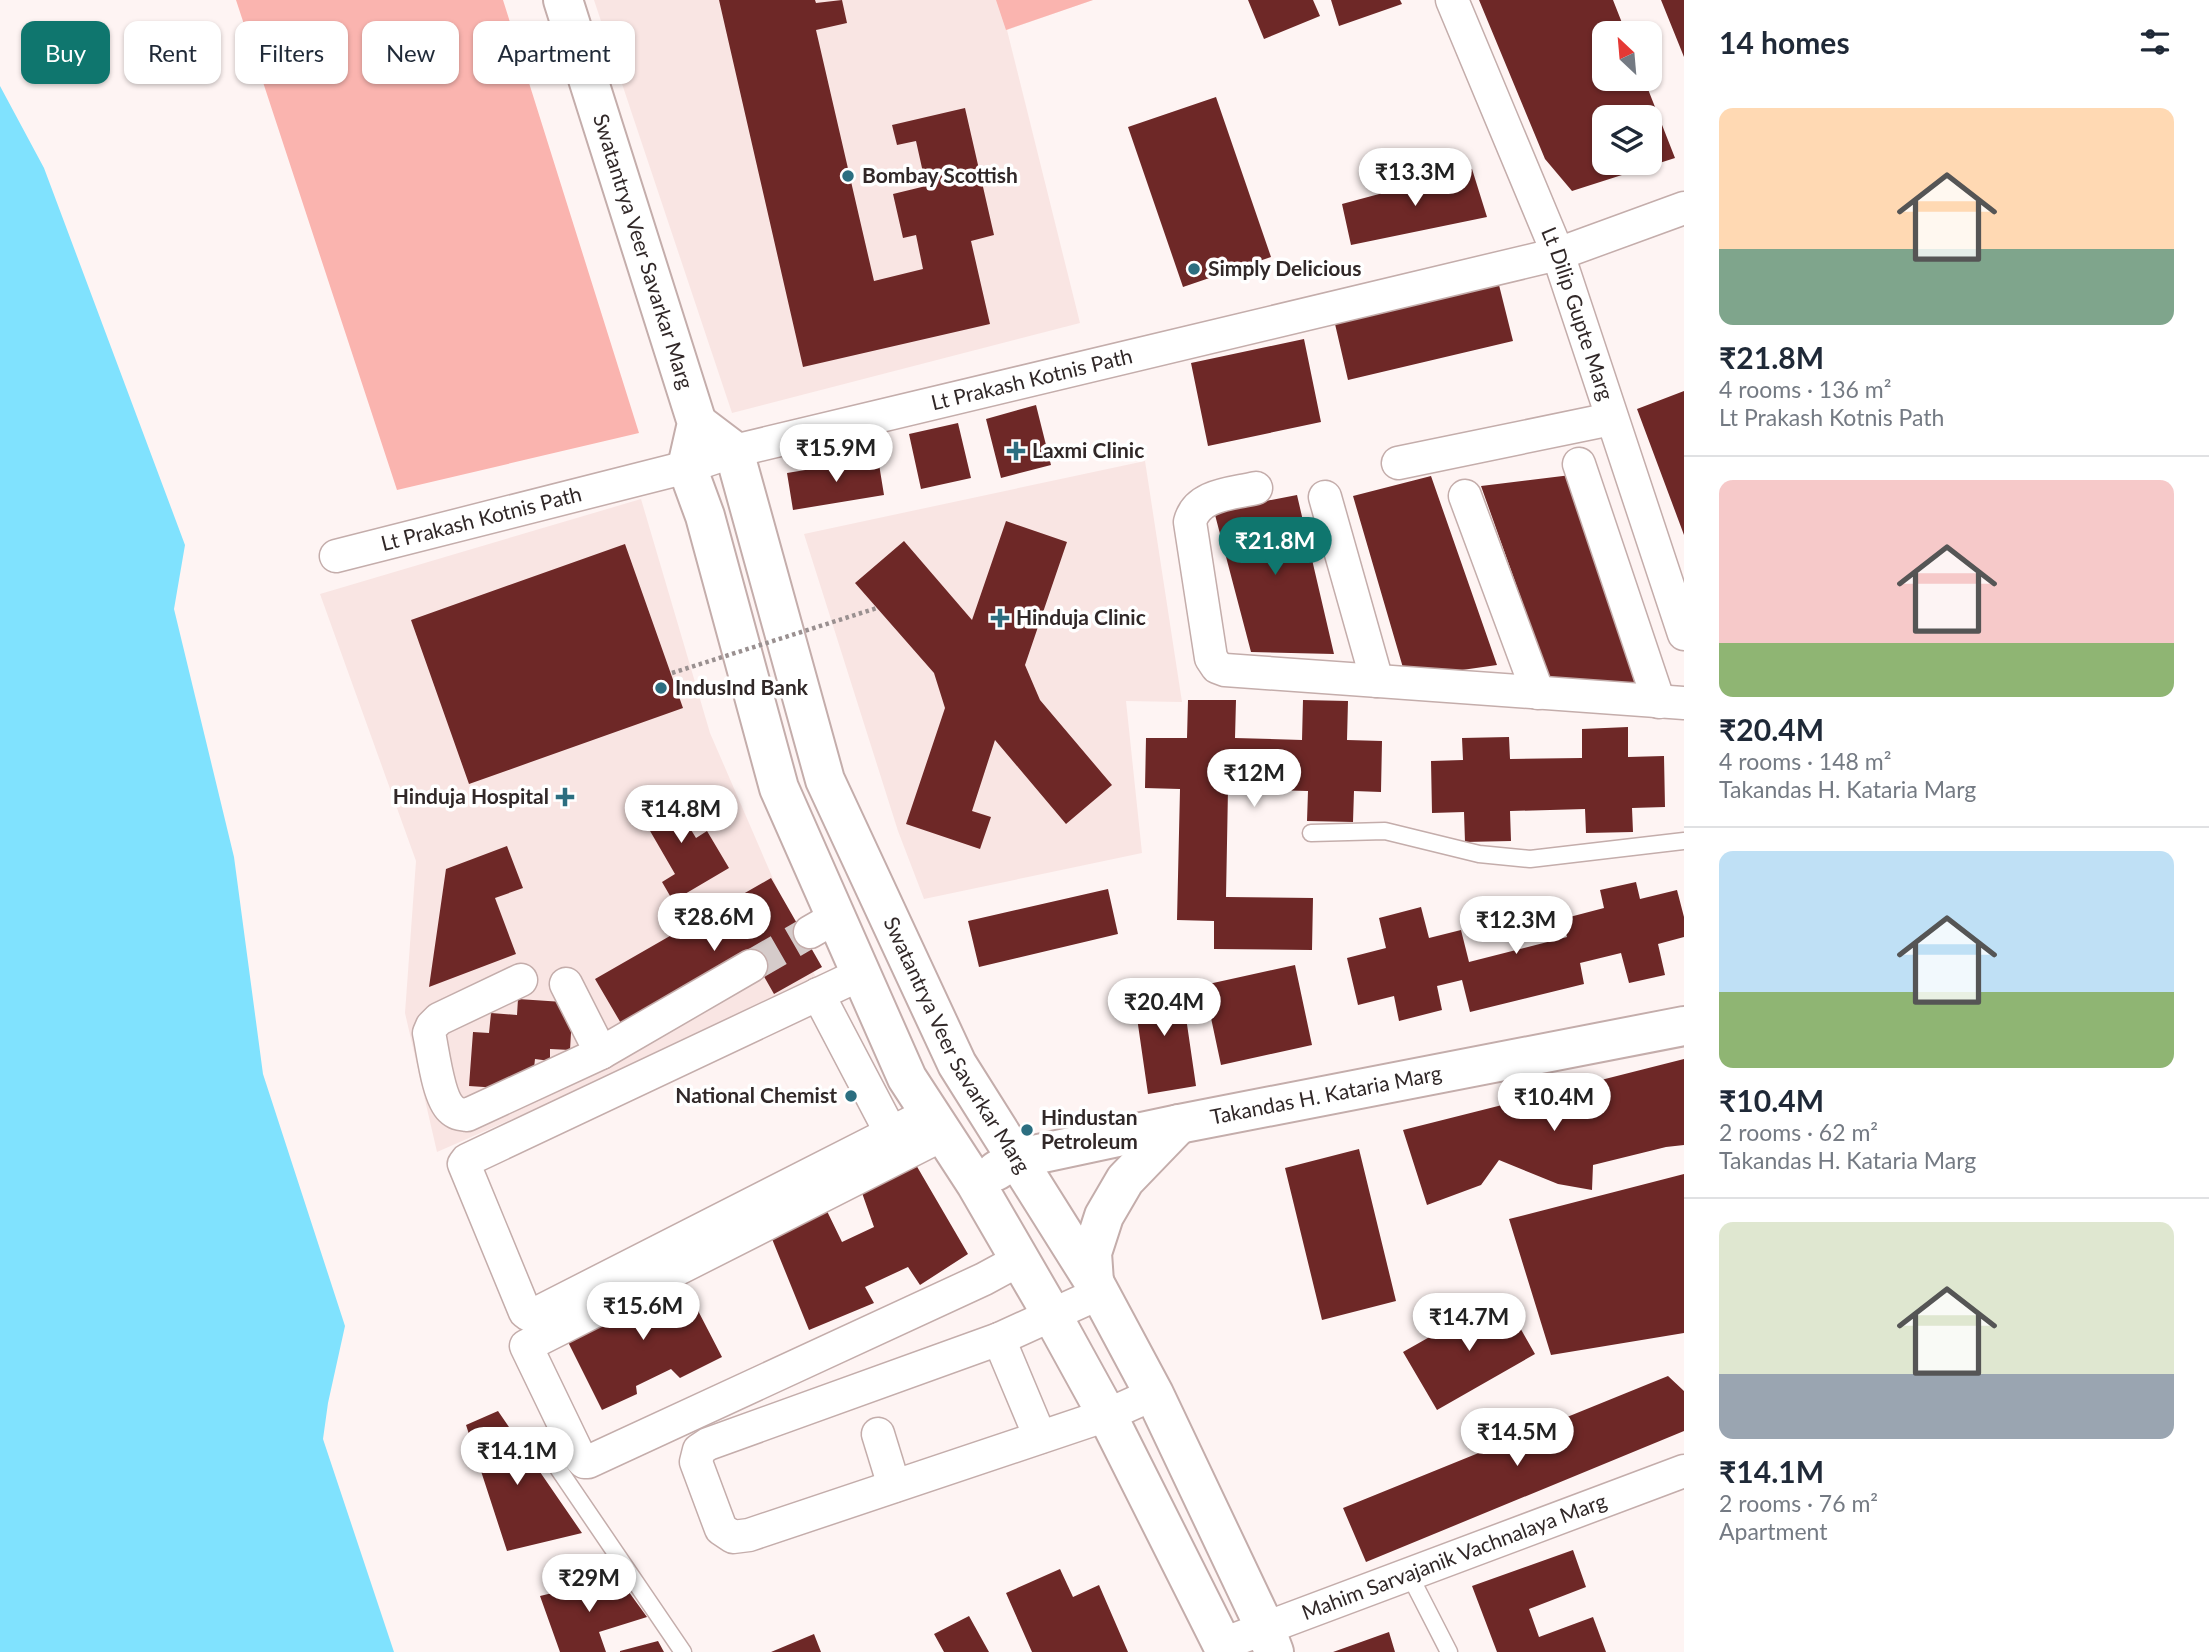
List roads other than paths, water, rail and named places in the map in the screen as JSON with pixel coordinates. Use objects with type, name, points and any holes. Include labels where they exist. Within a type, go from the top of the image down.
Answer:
[{"type":"main road","name":"Swatantrya Veer Savarkar Marg","points":[[563,0],[697,423]]},
{"type":"main road","points":[[734,451],[697,423],[687,467],[705,516],[779,788],[823,924],[861,974],[907,1077],[975,1184],[1052,1315],[1107,1415],[1224,1648]]},
{"type":"main road","name":"Swatantrya Veer Savarkar Marg","points":[[734,451],[825,779],[957,1064],[1097,1288],[1154,1394],[1269,1640]]},
{"type":"main road","name":"Takandas H. Kataria Marg","points":[[975,1184],[1016,1159],[1179,1124],[1684,1026]]},
{"type":"main road","points":[[1097,1288],[1092,1253],[1104,1216],[1125,1180],[1179,1124]]},
{"type":"street","name":"Lt Dilip Gupte Marg","points":[[1452,0],[1558,254],[1684,634]]},
{"type":"street","name":"Lt Prakash Kotnis Path","points":[[336,556],[687,467],[734,451],[1558,254],[1684,208]]},
{"type":"street","points":[[1398,464],[1611,419]]},
{"type":"street","points":[[1256,488],[1207,500],[1197,506],[1190,522],[1211,659],[1217,667],[1225,670],[1672,702],[1579,464]]},
{"type":"street","points":[[1465,496],[1538,693]]},
{"type":"street","points":[[1325,497],[1377,681]]},
{"type":"street","points":[[521,980],[439,1019],[432,1026],[429,1033],[443,1097],[449,1108],[457,1114],[467,1115],[601,1054],[751,966]]},
{"type":"street","points":[[861,974],[464,1164],[526,1312],[533,1315],[891,1133],[937,1124]]},
{"type":"street","points":[[566,984],[601,1054]]},
{"type":"street","points":[[818,994],[891,1133]]},
{"type":"street","points":[[937,1124],[526,1346],[580,1458],[588,1462],[984,1279],[1019,1260]]},
{"type":"street","points":[[1097,1288],[1052,1315],[999,1339],[708,1444],[699,1450],[696,1462],[721,1529],[733,1537],[749,1535],[1107,1415],[1154,1394]]},
{"type":"street","points":[[999,1339],[1040,1437]]},
{"type":"street","points":[[878,1434],[894,1486]]},
{"type":"street","name":"Mahim Sarvajanik Vachnalaya Marg","points":[[1224,1648],[1269,1640],[1409,1574],[1684,1471]]},
{"type":"lane","points":[[1311,833],[1385,831],[1479,854],[1530,859],[1684,841]]},
{"type":"lane","points":[[549,1455],[683,1652]]},
{"type":"lane","points":[[1409,1574],[1449,1652]]},
{"type":"water","points":[[0,86],[44,168],[185,545],[174,609],[234,857],[263,1074],[345,1326],[323,1439],[394,1652],[0,1652]]},
{"type":"tunnel","points":[[751,966],[810,932]]},
{"type":"place","name":"Bombay Scottish","points":[[848,176]]},
{"type":"place","name":"Simply Delicious","points":[[1194,269]]},
{"type":"place","name":"Laxmi Clinic","points":[[1016,451]]},
{"type":"place","name":"Hinduja Clinic","points":[[1000,618]]},
{"type":"place","name":"IndusInd Bank","points":[[661,688]]},
{"type":"place","name":"Hinduja Hospital","points":[[565,797]]},
{"type":"place","name":"National Chemist","points":[[851,1096]]},
{"type":"place","name":"Hindustan Petroleum","points":[[1027,1130]]}]
